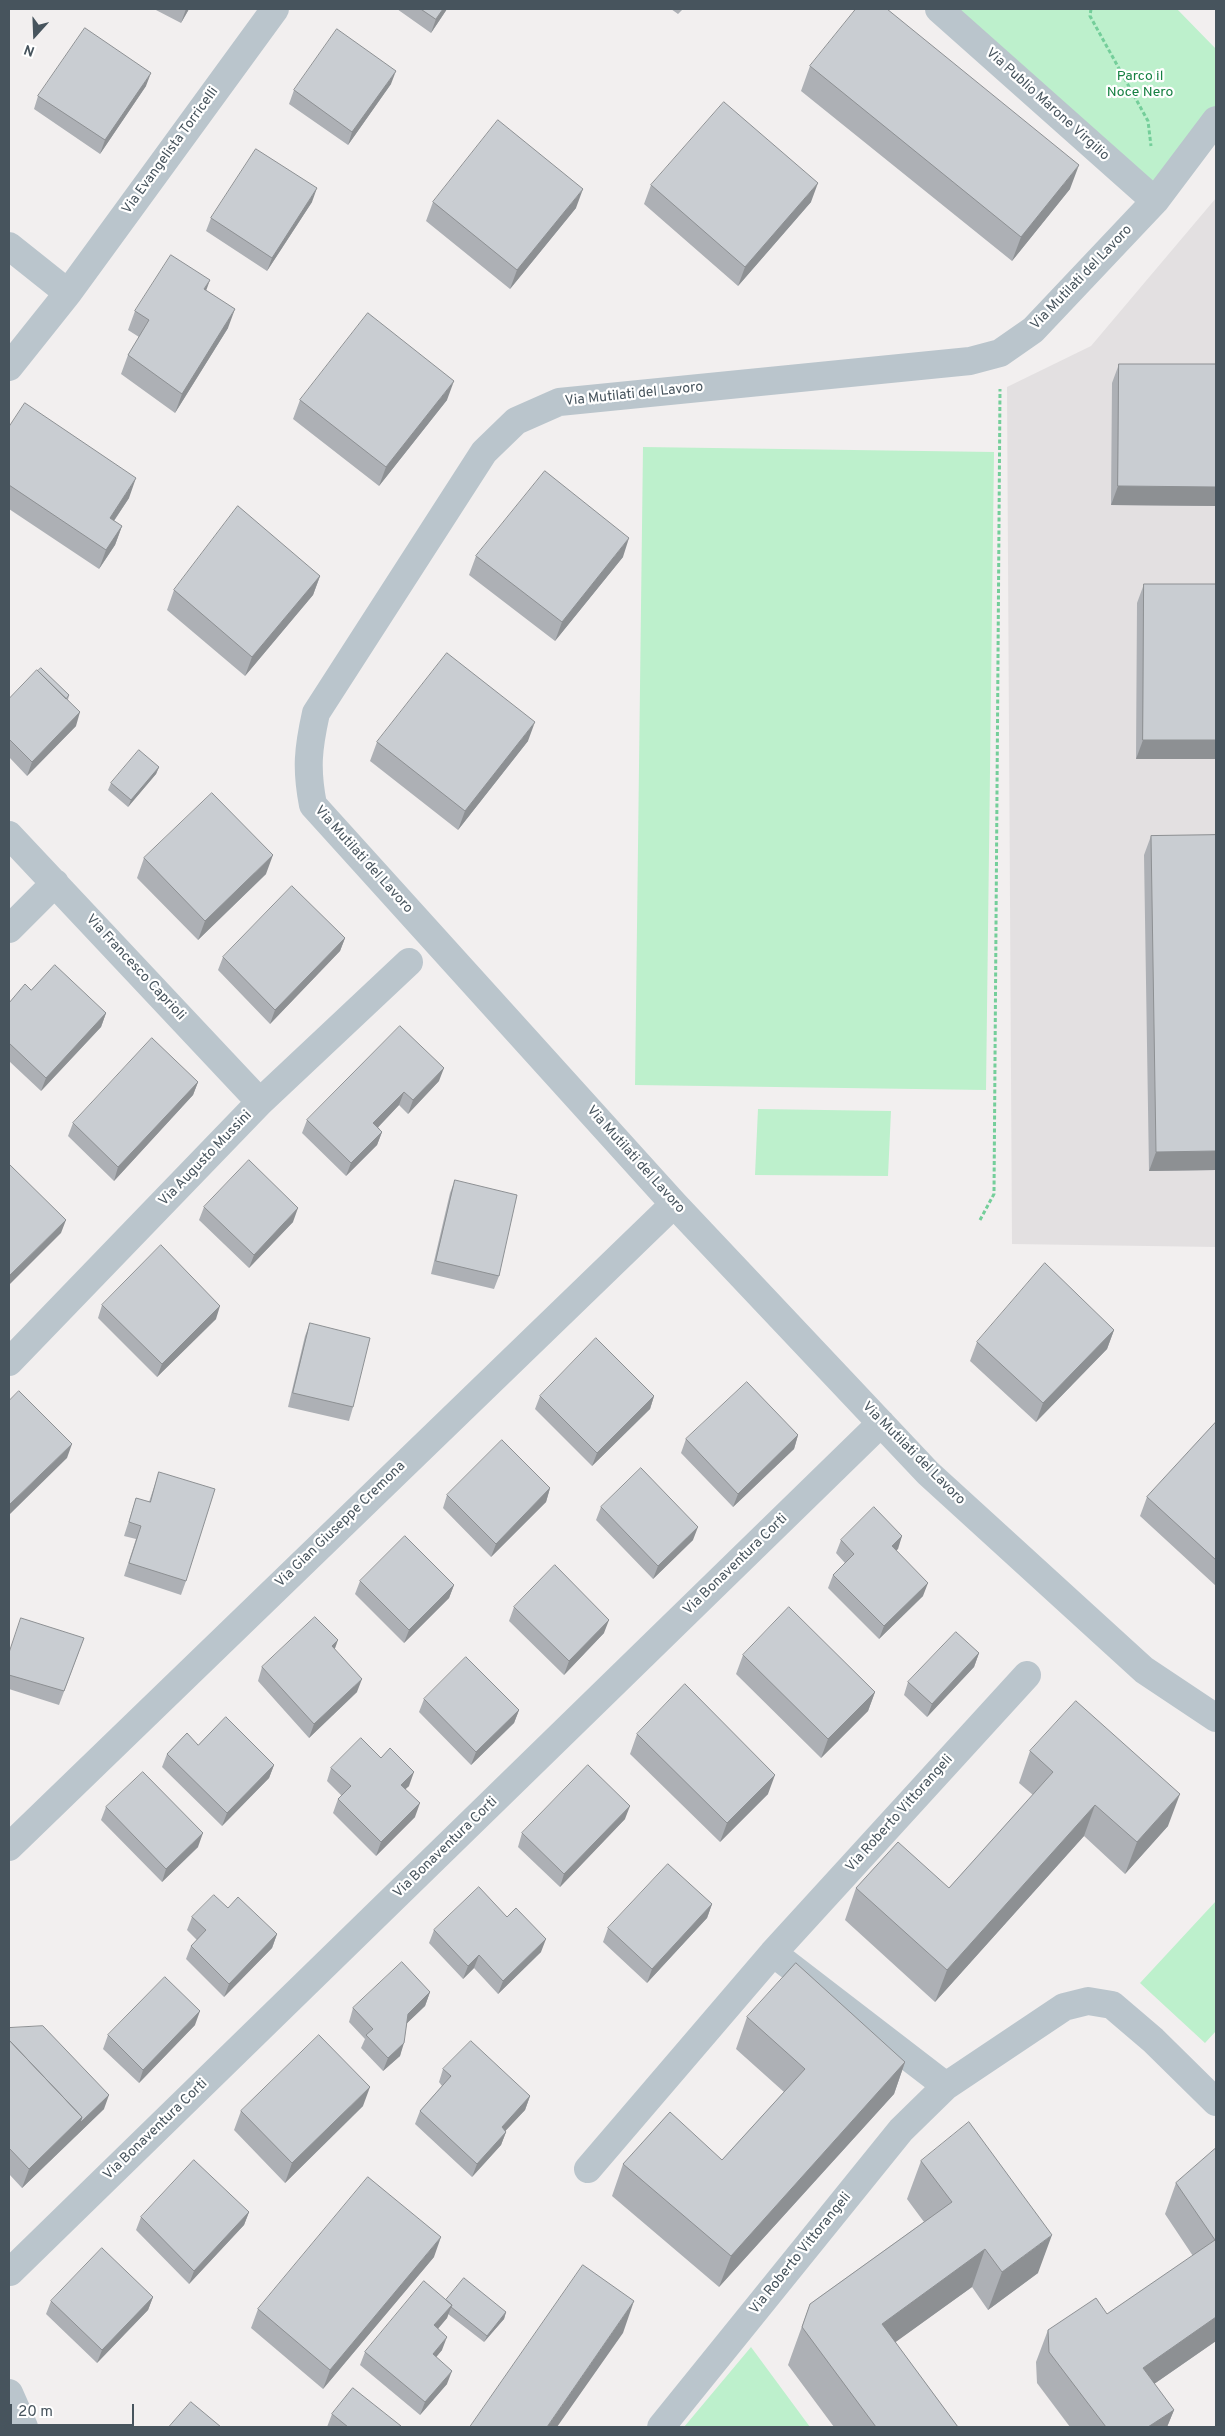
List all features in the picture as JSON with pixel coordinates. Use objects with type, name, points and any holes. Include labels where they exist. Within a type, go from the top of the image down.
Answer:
[{"type":"street","name":"Via Evangelista Torricelli","points":[[9,367],[68,293],[275,9]]},
{"type":"street","name":"Via Publio Marone Virgilio","points":[[939,9],[1155,201]]},
{"type":"street","name":"Via Mutilati del Lavoro","points":[[1216,120],[1155,201],[1033,330],[1000,353],[970,361],[559,402],[516,422],[484,452],[316,713],[309,743],[307,775],[313,806],[674,1204],[928,1473],[1144,1670],[1216,1718]]},
{"type":"street","points":[[9,246],[68,293]]},
{"type":"street","name":"Via Francesco Caprioli","points":[[9,835],[260,1102]]},
{"type":"street","points":[[9,929],[55,883]]},
{"type":"street","name":"Via Augusto Mussini","points":[[9,1362],[260,1102],[409,962]]},
{"type":"street","name":"Via Gian Giuseppe Cremona","points":[[9,1847],[674,1204]]},
{"type":"street","name":"Via Bonaventura Corti","points":[[10,2272],[882,1423]]},
{"type":"street","name":"Via Roberto Vittorangeli","points":[[588,2168],[773,1953],[1026,1675]]},
{"type":"street","points":[[773,1953],[946,2086]]},
{"type":"street","name":"Via Roberto Vittorangeli","points":[[661,2427],[901,2130],[946,2086],[1064,2007],[1088,2001],[1112,2006],[1152,2040],[1216,2102]]},
{"type":"street","points":[[9,2393],[24,2427]]},
{"type":"path","points":[[1091,9],[1090,16],[1148,121],[1151,148]]},
{"type":"path","points":[[980,1220],[994,1194],[1000,353]]},
{"type":"shaded area","points":[[1216,198],[1216,1247],[1012,1244],[1007,387],[1091,346]]},
{"type":"green space","name":"Parco il Noce Nero","points":[[939,9],[1177,9],[1216,49],[1216,120],[1155,201]]},
{"type":"green space","points":[[643,447],[994,452],[986,1090],[635,1085]]},
{"type":"green space","points":[[758,1109],[891,1111],[888,1176],[755,1175]]},
{"type":"green space","points":[[1216,1901],[1216,2031],[1205,2043],[1140,1983]]},
{"type":"green space","points":[[751,2347],[810,2427],[684,2427]]},
{"type":"building","points":[[421,9],[443,9],[436,19]]},
{"type":"building","points":[[856,9],[887,9],[1079,165],[1021,237],[810,66]]},
{"type":"building","points":[[85,28],[151,73],[105,140],[38,96]]},
{"type":"building","points":[[337,29],[396,71],[352,132],[294,90]]},
{"type":"building","points":[[724,102],[818,183],[745,267],[651,185]]},
{"type":"building","points":[[498,120],[583,189],[517,270],[433,202]]},
{"type":"building","points":[[256,149],[317,188],[272,258],[211,218]]},
{"type":"building","points":[[171,255],[210,280],[204,289],[235,309],[182,394],[128,355],[149,320],[135,311]]},
{"type":"building","points":[[368,313],[454,381],[386,467],[300,400]]},
{"type":"building","points":[[1119,364],[1216,364],[1216,487],[1118,486]]},
{"type":"building","points":[[25,403],[136,478],[110,518],[122,526],[106,550],[9,485],[9,427]]},
{"type":"building","points":[[545,471],[629,538],[562,622],[476,556]]},
{"type":"building","points":[[238,506],[320,576],[252,657],[174,590]]},
{"type":"building","points":[[1144,584],[1216,584],[1216,740],[1143,740]]},
{"type":"building","points":[[447,653],[535,722],[465,811],[377,742]]},
{"type":"building","points":[[41,668],[69,695],[66,699],[38,671]]},
{"type":"building","points":[[37,670],[80,712],[32,762],[9,739],[9,699]]},
{"type":"building","points":[[139,750],[159,767],[131,800],[111,783]]},
{"type":"building","points":[[212,793],[273,855],[205,921],[144,858]]},
{"type":"building","points":[[1216,835],[1216,1151],[1156,1152],[1151,836]]},
{"type":"building","points":[[292,886],[345,938],[275,1010],[223,957]]},
{"type":"building","points":[[55,965],[106,1013],[46,1078],[9,1043],[9,1003],[25,984],[31,990]]},
{"type":"building","points":[[400,1026],[444,1068],[413,1100],[404,1092],[373,1123],[382,1132],[351,1163],[307,1120]]},
{"type":"building","points":[[152,1038],[198,1082],[118,1167],[73,1123]]},
{"type":"building","points":[[249,1160],[298,1208],[254,1255],[204,1207]]},
{"type":"building","points":[[9,1164],[66,1220],[9,1276]]},
{"type":"building","points":[[455,1180],[517,1195],[499,1276],[436,1261]]},
{"type":"building","points":[[161,1245],[220,1306],[162,1364],[102,1305]]},
{"type":"building","points":[[1045,1263],[1114,1330],[1043,1403],[977,1342]]},
{"type":"building","points":[[310,1323],[370,1338],[353,1407],[293,1393]]},
{"type":"building","points":[[596,1338],[654,1396],[597,1453],[540,1396]]},
{"type":"building","points":[[747,1382],[798,1435],[738,1494],[686,1439]]},
{"type":"building","points":[[19,1391],[72,1444],[9,1505],[9,1401]]},
{"type":"building","points":[[1216,1422],[1216,1560],[1147,1497]]},
{"type":"building","points":[[502,1440],[550,1488],[496,1544],[447,1495]]},
{"type":"building","points":[[641,1468],[698,1527],[658,1566],[601,1507]]},
{"type":"building","points":[[159,1472],[215,1489],[186,1581],[129,1563],[141,1526],[129,1522],[136,1498],[150,1502]]},
{"type":"building","points":[[874,1507],[902,1536],[892,1546],[928,1583],[884,1626],[833,1575],[854,1554],[841,1540]]},
{"type":"building","points":[[405,1536],[454,1585],[409,1630],[360,1581]]},
{"type":"building","points":[[555,1565],[609,1620],[569,1661],[514,1607]]},
{"type":"building","points":[[789,1607],[875,1692],[828,1739],[743,1655]]},
{"type":"building","points":[[315,1617],[338,1640],[332,1646],[362,1679],[314,1724],[262,1667]]},
{"type":"building","points":[[21,1618],[84,1638],[64,1691],[9,1675],[9,1653]]},
{"type":"building","points":[[956,1632],[979,1653],[932,1704],[908,1682]]},
{"type":"building","points":[[466,1657],[519,1710],[476,1752],[424,1699]]},
{"type":"building","points":[[685,1684],[775,1775],[727,1823],[637,1734]]},
{"type":"building","points":[[1076,1701],[1180,1794],[1137,1842],[1095,1805],[947,1970],[856,1888],[898,1842],[949,1888],[1053,1772],[1030,1751]]},
{"type":"building","points":[[226,1717],[274,1765],[227,1813],[167,1754],[187,1733],[198,1745]]},
{"type":"building","points":[[361,1738],[381,1758],[390,1748],[414,1772],[401,1785],[420,1803],[381,1842],[338,1799],[351,1786],[331,1768]]},
{"type":"building","points":[[588,1765],[630,1806],[564,1874],[522,1833]]},
{"type":"building","points":[[143,1772],[203,1833],[166,1869],[106,1807]]},
{"type":"building","points":[[668,1864],[712,1904],[652,1969],[608,1928]]},
{"type":"building","points":[[479,1887],[507,1917],[516,1908],[546,1939],[503,1981],[479,1955],[468,1966],[434,1930]]},
{"type":"building","points":[[214,1895],[228,1908],[238,1897],[277,1934],[229,1984],[191,1946],[206,1930],[192,1917]]},
{"type":"building","points":[[402,1962],[430,1992],[408,2014],[404,2043],[388,2058],[366,2035],[373,2029],[353,2008]]},
{"type":"building","points":[[796,1963],[905,2062],[731,2256],[623,2164],[670,2112],[722,2160],[805,2069],[747,2017]]},
{"type":"building","points":[[165,1977],[200,2011],[143,2070],[108,2035]]},
{"type":"building","points":[[43,2026],[109,2095],[80,2123],[82,2117],[9,2040],[9,2028]]},
{"type":"building","points":[[319,2035],[370,2087],[292,2163],[241,2111]]},
{"type":"building","points":[[9,2040],[82,2117],[29,2169],[9,2148]]},
{"type":"building","points":[[471,2041],[530,2096],[502,2127],[506,2132],[477,2164],[420,2111],[451,2076],[443,2069]]},
{"type":"building","points":[[969,2122],[1052,2235],[1002,2272],[985,2249],[882,2324],[958,2427],[876,2427],[802,2327],[810,2304],[952,2202],[921,2161]]},
{"type":"building","points":[[1216,2148],[1216,2317],[1143,2368],[1174,2410],[1148,2427],[1106,2427],[1049,2352],[1048,2330],[1096,2298],[1107,2314],[1215,2240],[1176,2183]]},
{"type":"building","points":[[194,2160],[249,2212],[194,2271],[141,2217]]},
{"type":"building","points":[[368,2177],[441,2237],[330,2370],[258,2309]]},
{"type":"building","points":[[102,2248],[153,2297],[102,2350],[51,2301]]},
{"type":"building","points":[[583,2265],[634,2301],[547,2427],[470,2427]]},
{"type":"building","points":[[464,2278],[506,2312],[487,2336],[451,2307],[452,2305],[446,2300]]},
{"type":"building","points":[[424,2281],[452,2305],[434,2325],[447,2337],[433,2354],[452,2371],[425,2402],[365,2352]]},
{"type":"building","points":[[353,2388],[401,2426],[348,2427],[332,2414]]},
{"type":"building","points":[[191,2402],[221,2427],[169,2427]]}]
